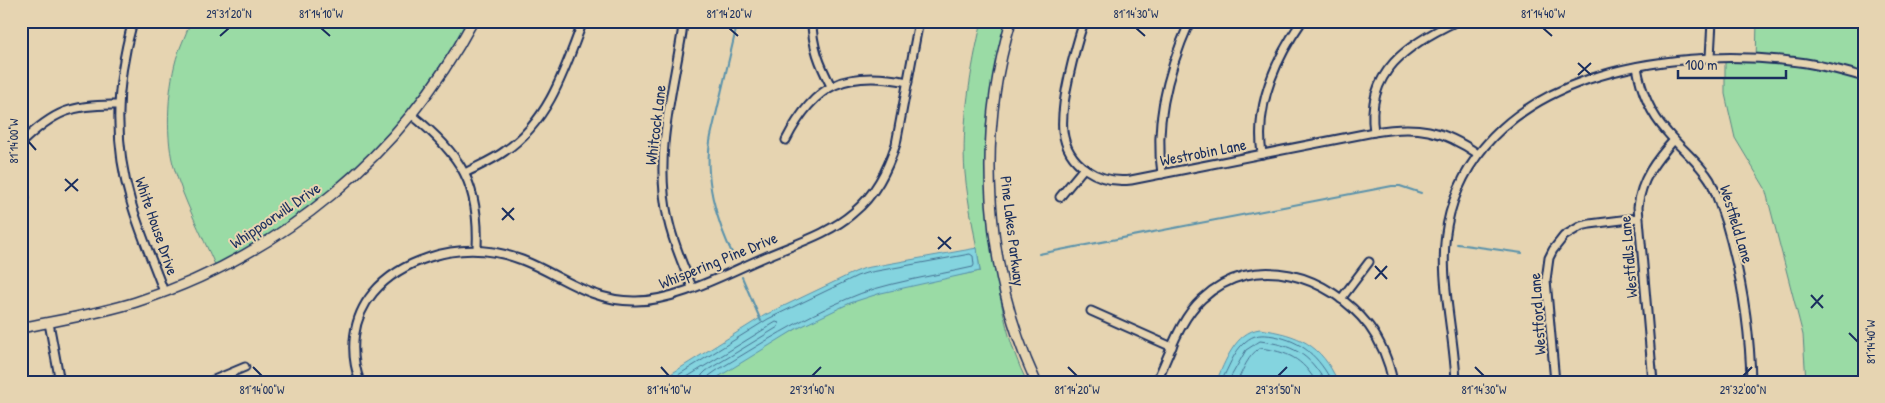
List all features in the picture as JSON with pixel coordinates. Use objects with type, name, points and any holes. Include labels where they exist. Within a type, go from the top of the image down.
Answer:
[{"type":"street","name":"White House Drive","points":[[133,21],[124,59],[118,105],[119,139],[128,190],[164,292]]},
{"type":"street","name":"Whippoorwill Drive","points":[[21,328],[121,307],[164,292],[225,266],[298,221],[358,172],[412,115],[446,67],[472,21]]},
{"type":"street","points":[[464,173],[506,150],[537,120],[553,94],[583,21]]},
{"type":"street","name":"Whitcock Lane","points":[[683,21],[662,154],[666,207],[671,232],[692,287]]},
{"type":"street","points":[[812,21],[817,56],[831,86]]},
{"type":"street","name":"Whispering Pine Drive","points":[[360,382],[354,356],[356,328],[360,314],[376,289],[393,274],[417,262],[452,251],[477,250],[498,253],[522,260],[587,292],[614,300],[657,299],[692,287],[827,230],[844,220],[861,206],[878,184],[891,158],[896,144],[919,21]]},
{"type":"street","name":"Pine Lakes Parkway","points":[[1011,21],[1002,54],[993,107],[990,159],[991,200],[999,264],[1007,301],[1036,382]]},
{"type":"street","name":"Westrobin Lane","points":[[1084,21],[1071,71],[1063,125],[1064,136],[1070,152],[1084,168],[1096,176],[1116,181],[1131,180],[1374,132],[1403,128],[1430,130],[1454,139],[1478,154]]},
{"type":"street","points":[[1162,174],[1160,143],[1164,105],[1173,65],[1190,21]]},
{"type":"street","points":[[1262,154],[1260,124],[1267,93],[1280,57],[1302,21]]},
{"type":"street","points":[[1374,132],[1373,103],[1377,88],[1384,74],[1395,61],[1414,45],[1457,21]]},
{"type":"street","points":[[1710,58],[1712,21]]},
{"type":"street","points":[[1456,382],[1445,272],[1446,236],[1454,199],[1466,173],[1478,154],[1507,122],[1538,102],[1581,83],[1637,67],[1670,61],[1710,58],[1752,58],[1792,61],[1864,77]]},
{"type":"street","name":"Westfield Lane","points":[[1637,67],[1642,90],[1650,109],[1674,140],[1699,164],[1710,180],[1718,199],[1741,290],[1751,382]]},
{"type":"street","points":[[786,140],[802,112],[816,97],[831,86],[851,79],[866,77],[908,82]]},
{"type":"street","points":[[21,143],[46,121],[64,112],[81,107],[118,105]]},
{"type":"street","points":[[412,115],[443,142],[464,173],[471,188],[475,205],[477,250]]},
{"type":"street","name":"Westfalls Lane","points":[[1653,382],[1638,218],[1639,200],[1644,182],[1653,164],[1674,140]]},
{"type":"street","points":[[1060,197],[1084,168]]},
{"type":"street","name":"Westford Lane","points":[[1555,382],[1546,280],[1549,258],[1553,250],[1564,236],[1581,226],[1638,218]]},
{"type":"street","points":[[1341,299],[1369,262]]},
{"type":"street","points":[[1156,382],[1186,318],[1198,302],[1219,285],[1240,276],[1261,272],[1289,274],[1323,287],[1341,299],[1364,320],[1378,340],[1387,360],[1393,382]]},
{"type":"street","points":[[1092,311],[1172,347]]},
{"type":"street","points":[[48,323],[60,382]]},
{"type":"street","points":[[209,382],[245,367]]},
{"type":"green space","points":[[191,21],[468,21],[418,97],[358,166],[312,205],[216,267],[182,190],[173,164],[169,138],[168,123],[172,79],[178,53]]},
{"type":"green space","points":[[982,21],[1006,21],[993,81],[987,121],[985,162],[988,215],[1003,312],[1015,355],[1027,382],[723,382],[719,375],[783,336],[833,310],[866,297],[914,284],[980,271],[966,185],[964,136],[974,57]]},
{"type":"green space","points":[[1757,21],[1864,21],[1864,382],[1806,382],[1803,335],[1765,188],[1735,138],[1725,94],[1725,61],[1756,62]]},
{"type":"water","points":[[977,248],[980,271],[881,293],[850,303],[796,329],[710,382],[658,382],[765,315],[855,272],[865,268]]},
{"type":"water","points":[[1260,329],[1297,338],[1316,350],[1331,369],[1338,382],[1216,382],[1227,357],[1237,342],[1251,331]]},
{"type":"waterway","points":[[734,257],[722,229],[713,198],[710,182],[709,151],[738,21]]},
{"type":"waterway","points":[[1039,254],[1392,186],[1400,186],[1421,193]]},
{"type":"waterway","points":[[1457,244],[1522,253]]},
{"type":"waterway","points":[[742,277],[761,321]]}]
